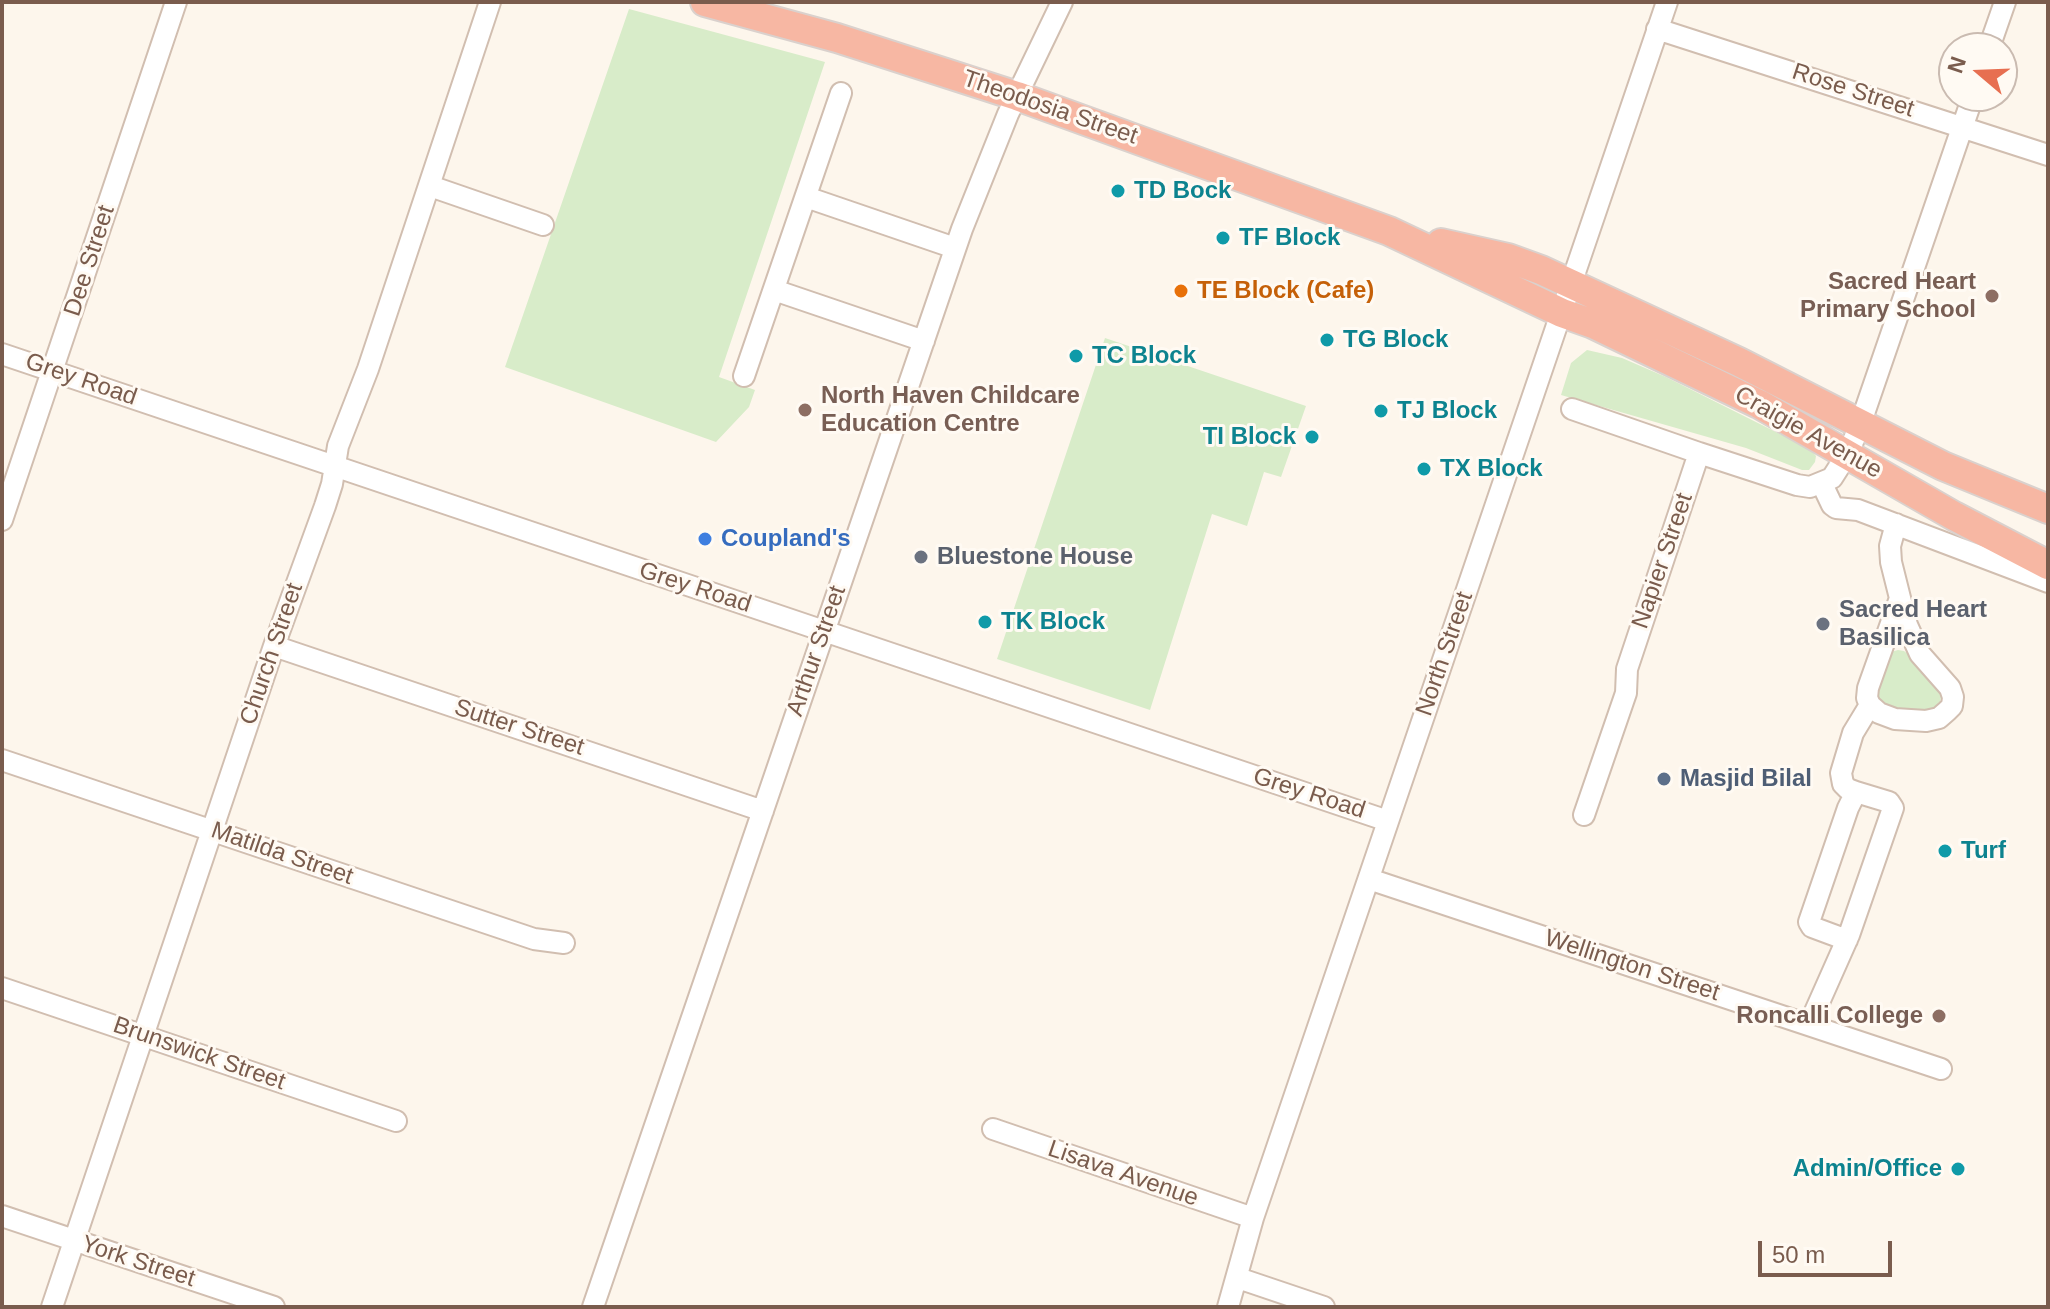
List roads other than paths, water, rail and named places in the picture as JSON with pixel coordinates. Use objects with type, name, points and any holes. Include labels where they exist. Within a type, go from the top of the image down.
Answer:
[{"type":"highway","name":"Theodosia Street","points":[[705,2],[837,38],[1017,96],[1389,231],[1562,313]]},
{"type":"highway","name":"Theodosia Street","points":[[1389,231],[1508,258],[1572,284]]},
{"type":"highway","name":"Craigie Avenue","points":[[1572,284],[1753,369],[1943,466],[2048,509]]},
{"type":"highway","name":"Craigie Avenue","points":[[1562,313],[1593,324],[1745,397],[1954,516],[2048,565]]},
{"type":"street","name":"Dee Street","points":[[2,520],[176,2]]},
{"type":"street","name":"Church Street","points":[[52,1307],[274,646],[325,506],[338,446],[368,369],[490,2]]},
{"type":"street","name":"Arthur Street","points":[[593,1307],[955,248],[987,163],[1062,2]]},
{"type":"street","name":"North Street","points":[[1228,1307],[1253,1218],[1667,2]]},
{"type":"street","points":[[1995,32],[2005,2]]},
{"type":"street","name":"Rose Street","points":[[1657,29],[2048,155]]},
{"type":"street","points":[[744,376],[841,93]]},
{"type":"street","points":[[1572,409],[1797,485],[1810,487],[1832,478],[1848,453],[1860,425],[1967,112]]},
{"type":"street","points":[[430,186],[543,225]]},
{"type":"street","points":[[806,197],[955,248]]},
{"type":"street","points":[[774,290],[924,341]]},
{"type":"street","name":"Grey Road","points":[[2,354],[1388,821]]},
{"type":"street","name":"Napier Street","points":[[1584,815],[1626,693],[1627,669],[1699,453]]},
{"type":"street","points":[[1822,484],[1836,508],[1858,510],[2048,582]]},
{"type":"street","points":[[1870,705],[1887,716],[1910,722],[1939,718],[1952,706],[1950,688],[1913,643],[1891,562],[1890,546],[1896,524]]},
{"type":"street","points":[[1809,1025],[1847,940],[1893,808],[1889,802],[1856,792],[1843,784],[1841,773],[1853,733],[1870,705],[1868,688],[1900,598]]},
{"type":"street","name":"Sutter Street","points":[[274,646],[763,811]]},
{"type":"street","name":"Matilda Street","points":[[2,760],[534,939],[564,943]]},
{"type":"street","points":[[1847,940],[1812,927],[1809,922],[1856,792]]},
{"type":"street","name":"Wellington Street","points":[[1369,879],[1941,1069]]},
{"type":"street","name":"Brunswick Street","points":[[2,988],[396,1121]]},
{"type":"street","name":"Lisava Avenue","points":[[993,1129],[1253,1218]]},
{"type":"street","name":"York Street","points":[[2,1216],[274,1307]]},
{"type":"street","points":[[1238,1278],[1324,1307]]},
{"type":"place","name":"TD Bock","points":[[1118,191]]},
{"type":"place","name":"TF Block","points":[[1223,238]]},
{"type":"place","name":"TE Block (Cafe)","points":[[1181,291]]},
{"type":"place","name":"Sacred Heart Primary School","points":[[1992,296]]},
{"type":"place","name":"TG Block","points":[[1327,340]]},
{"type":"place","name":"TC Block","points":[[1076,356]]},
{"type":"place","name":"North Haven Childcare Education Centre","points":[[805,410]]},
{"type":"place","name":"TJ Block","points":[[1381,411]]},
{"type":"place","name":"TI Block","points":[[1312,437]]},
{"type":"place","name":"TX Block","points":[[1424,469]]},
{"type":"place","name":"Coupland's","points":[[705,539]]},
{"type":"place","name":"Bluestone House","points":[[921,557]]},
{"type":"place","name":"TK Block","points":[[985,622]]},
{"type":"place","name":"Sacred Heart Basilica","points":[[1823,624]]},
{"type":"place","name":"Masjid Bilal","points":[[1664,779]]},
{"type":"place","name":"Turf","points":[[1945,851]]},
{"type":"place","name":"Roncalli College","points":[[1939,1016]]},
{"type":"place","name":"Admin/Office","points":[[1958,1169]]}]
